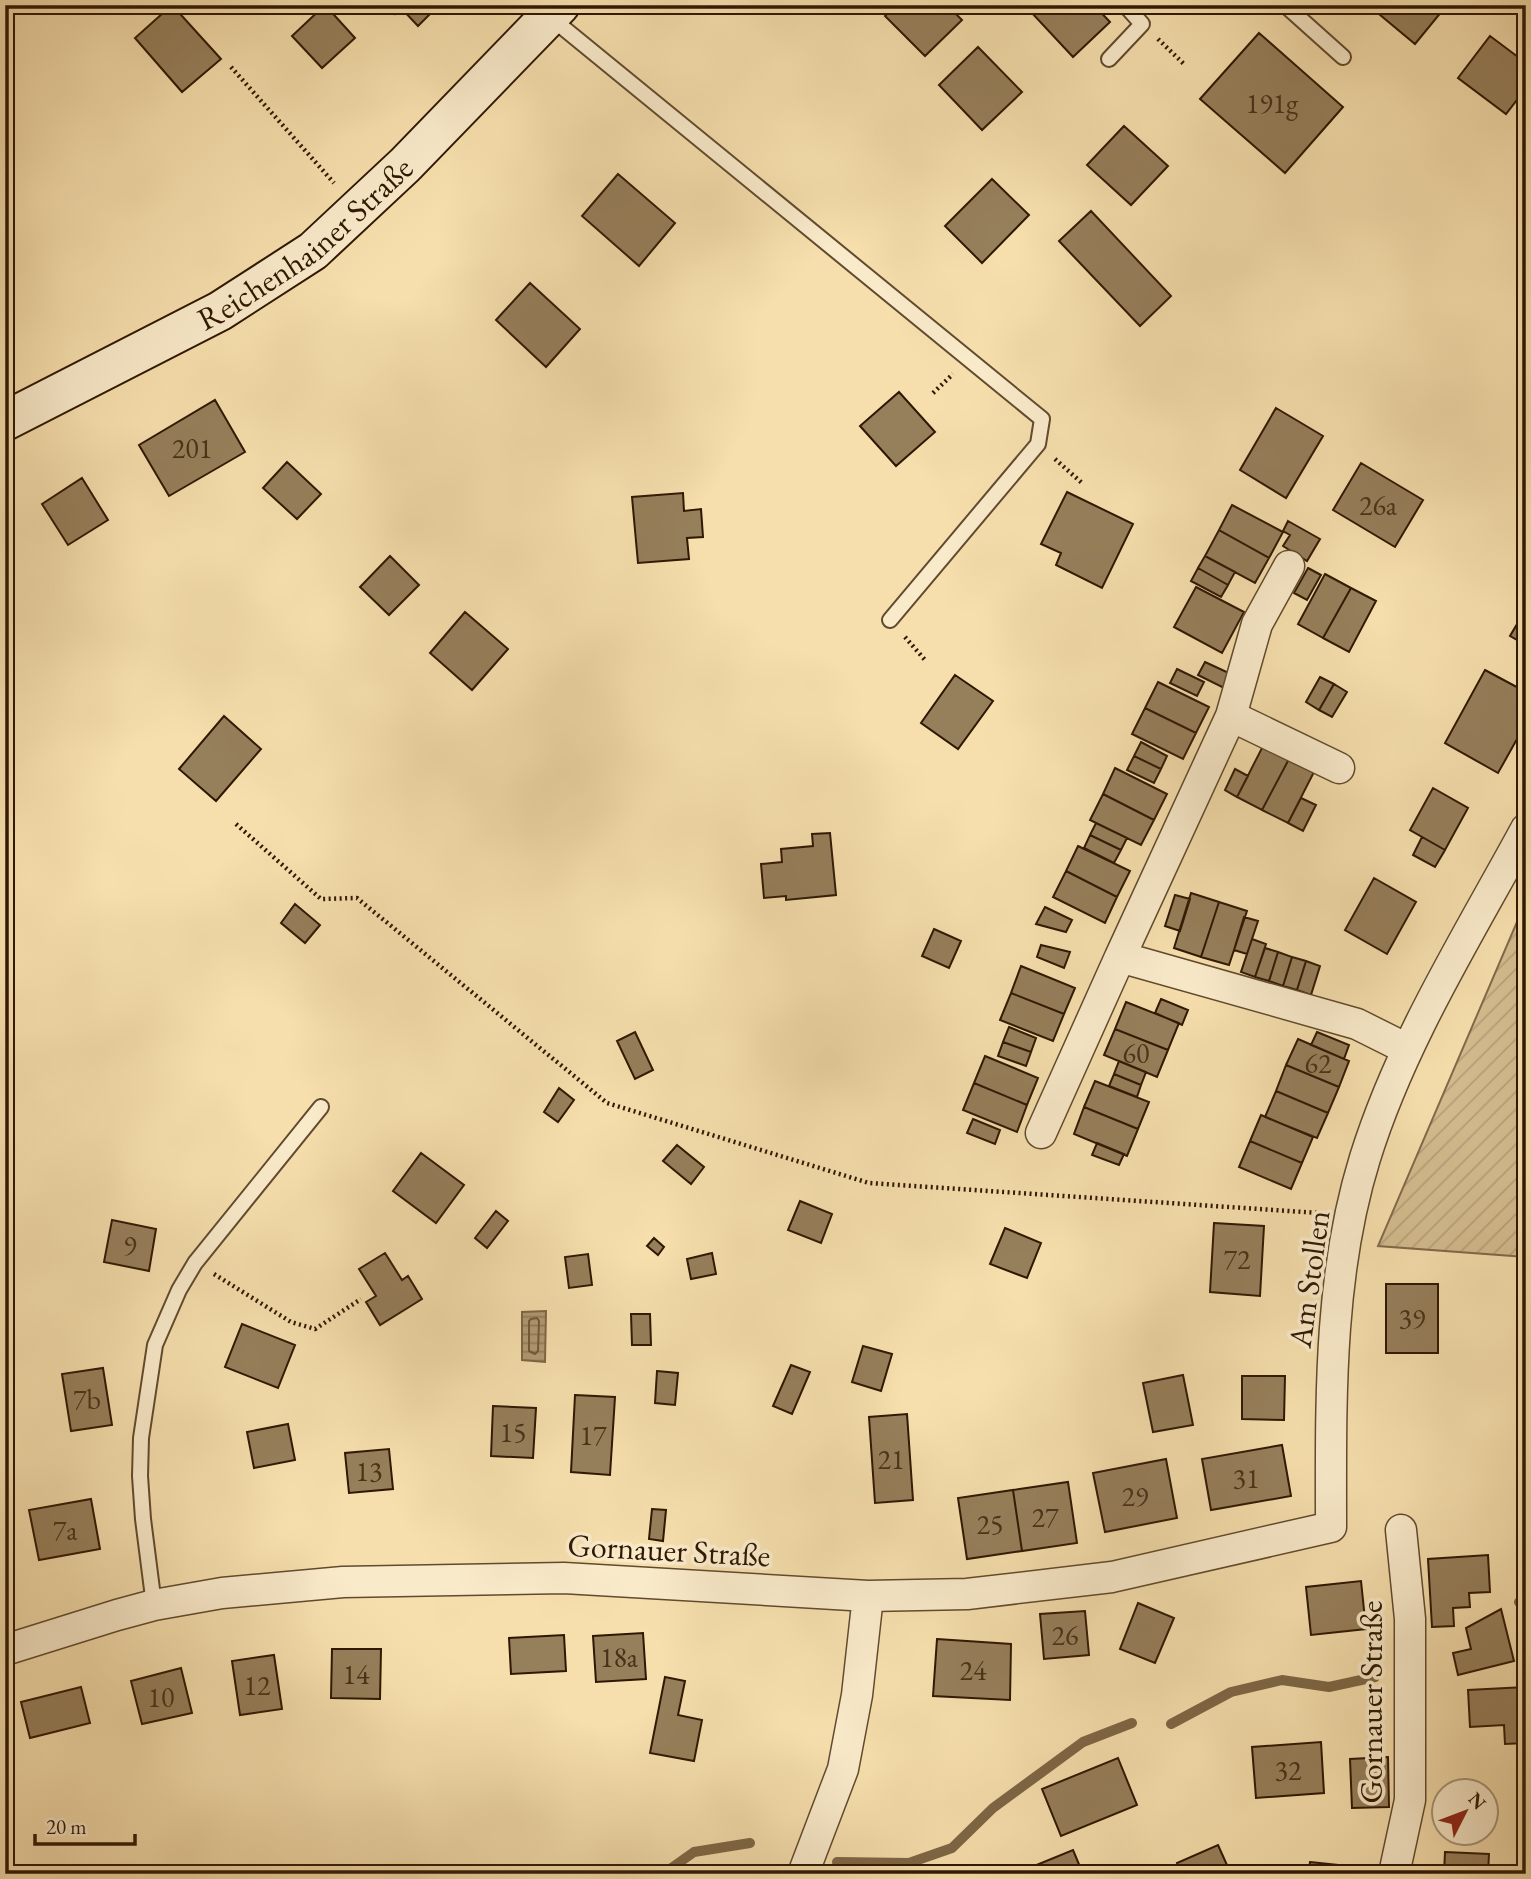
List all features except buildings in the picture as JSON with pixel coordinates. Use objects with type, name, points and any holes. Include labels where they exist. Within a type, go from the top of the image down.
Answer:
[{"type":"main road","name":"Reichenhainer Straße","points":[[5,421],[220,311],[313,251],[413,157],[548,9]]},
{"type":"street","points":[[1041,1133],[1231,716],[1257,624],[1289,566]]},
{"type":"street","points":[[1231,716],[1339,768]]},
{"type":"street","name":"Am Stollen","points":[[1331,1527],[1331,1377],[1343,1251],[1365,1158],[1407,1049],[1526,829]]},
{"type":"street","points":[[1120,957],[1357,1024],[1407,1049]]},
{"type":"street","name":"Gornauer Straße","points":[[5,1650],[154,1605],[222,1593],[344,1582],[564,1578],[868,1596],[967,1594],[1112,1577],[1331,1527]]},
{"type":"street","name":"Gornauer Straße","points":[[1394,1874],[1410,1800],[1410,1619],[1401,1530]]},
{"type":"street","points":[[803,1874],[843,1769],[858,1696],[868,1596]]},
{"type":"lane","points":[[1110,59],[1142,24],[1125,5]]},
{"type":"lane","points":[[1289,7],[1343,57]]},
{"type":"lane","points":[[548,9],[1042,419],[1038,444],[890,620]]},
{"type":"lane","points":[[154,1605],[140,1476],[141,1438],[155,1345],[179,1290],[195,1263],[321,1107]]},
{"type":"path","points":[[1142,24],[1185,65]]},
{"type":"path","points":[[231,67],[358,209]]},
{"type":"path","points":[[1038,444],[1082,483]]},
{"type":"path","points":[[890,620],[925,660]]},
{"type":"path","points":[[236,824],[321,899],[356,898],[607,1103],[869,1183],[1313,1212],[1349,1224]]},
{"type":"path","points":[[195,1263],[291,1322],[315,1329],[361,1299]]},
{"type":"shaded area","points":[[1526,901],[1526,1257],[1378,1246]]},
{"type":"water","points":[[546,1311],[545,1362],[522,1360],[522,1312]]},
{"type":"waterway","points":[[1519,1602],[1526,1597]]},
{"type":"waterway","points":[[1171,1724],[1231,1692],[1282,1680],[1329,1687],[1375,1677]]},
{"type":"waterway","points":[[837,1862],[909,1863],[952,1848],[993,1808],[1083,1742],[1132,1723]]},
{"type":"waterway","points":[[663,1874],[694,1852],[750,1843]]}]
